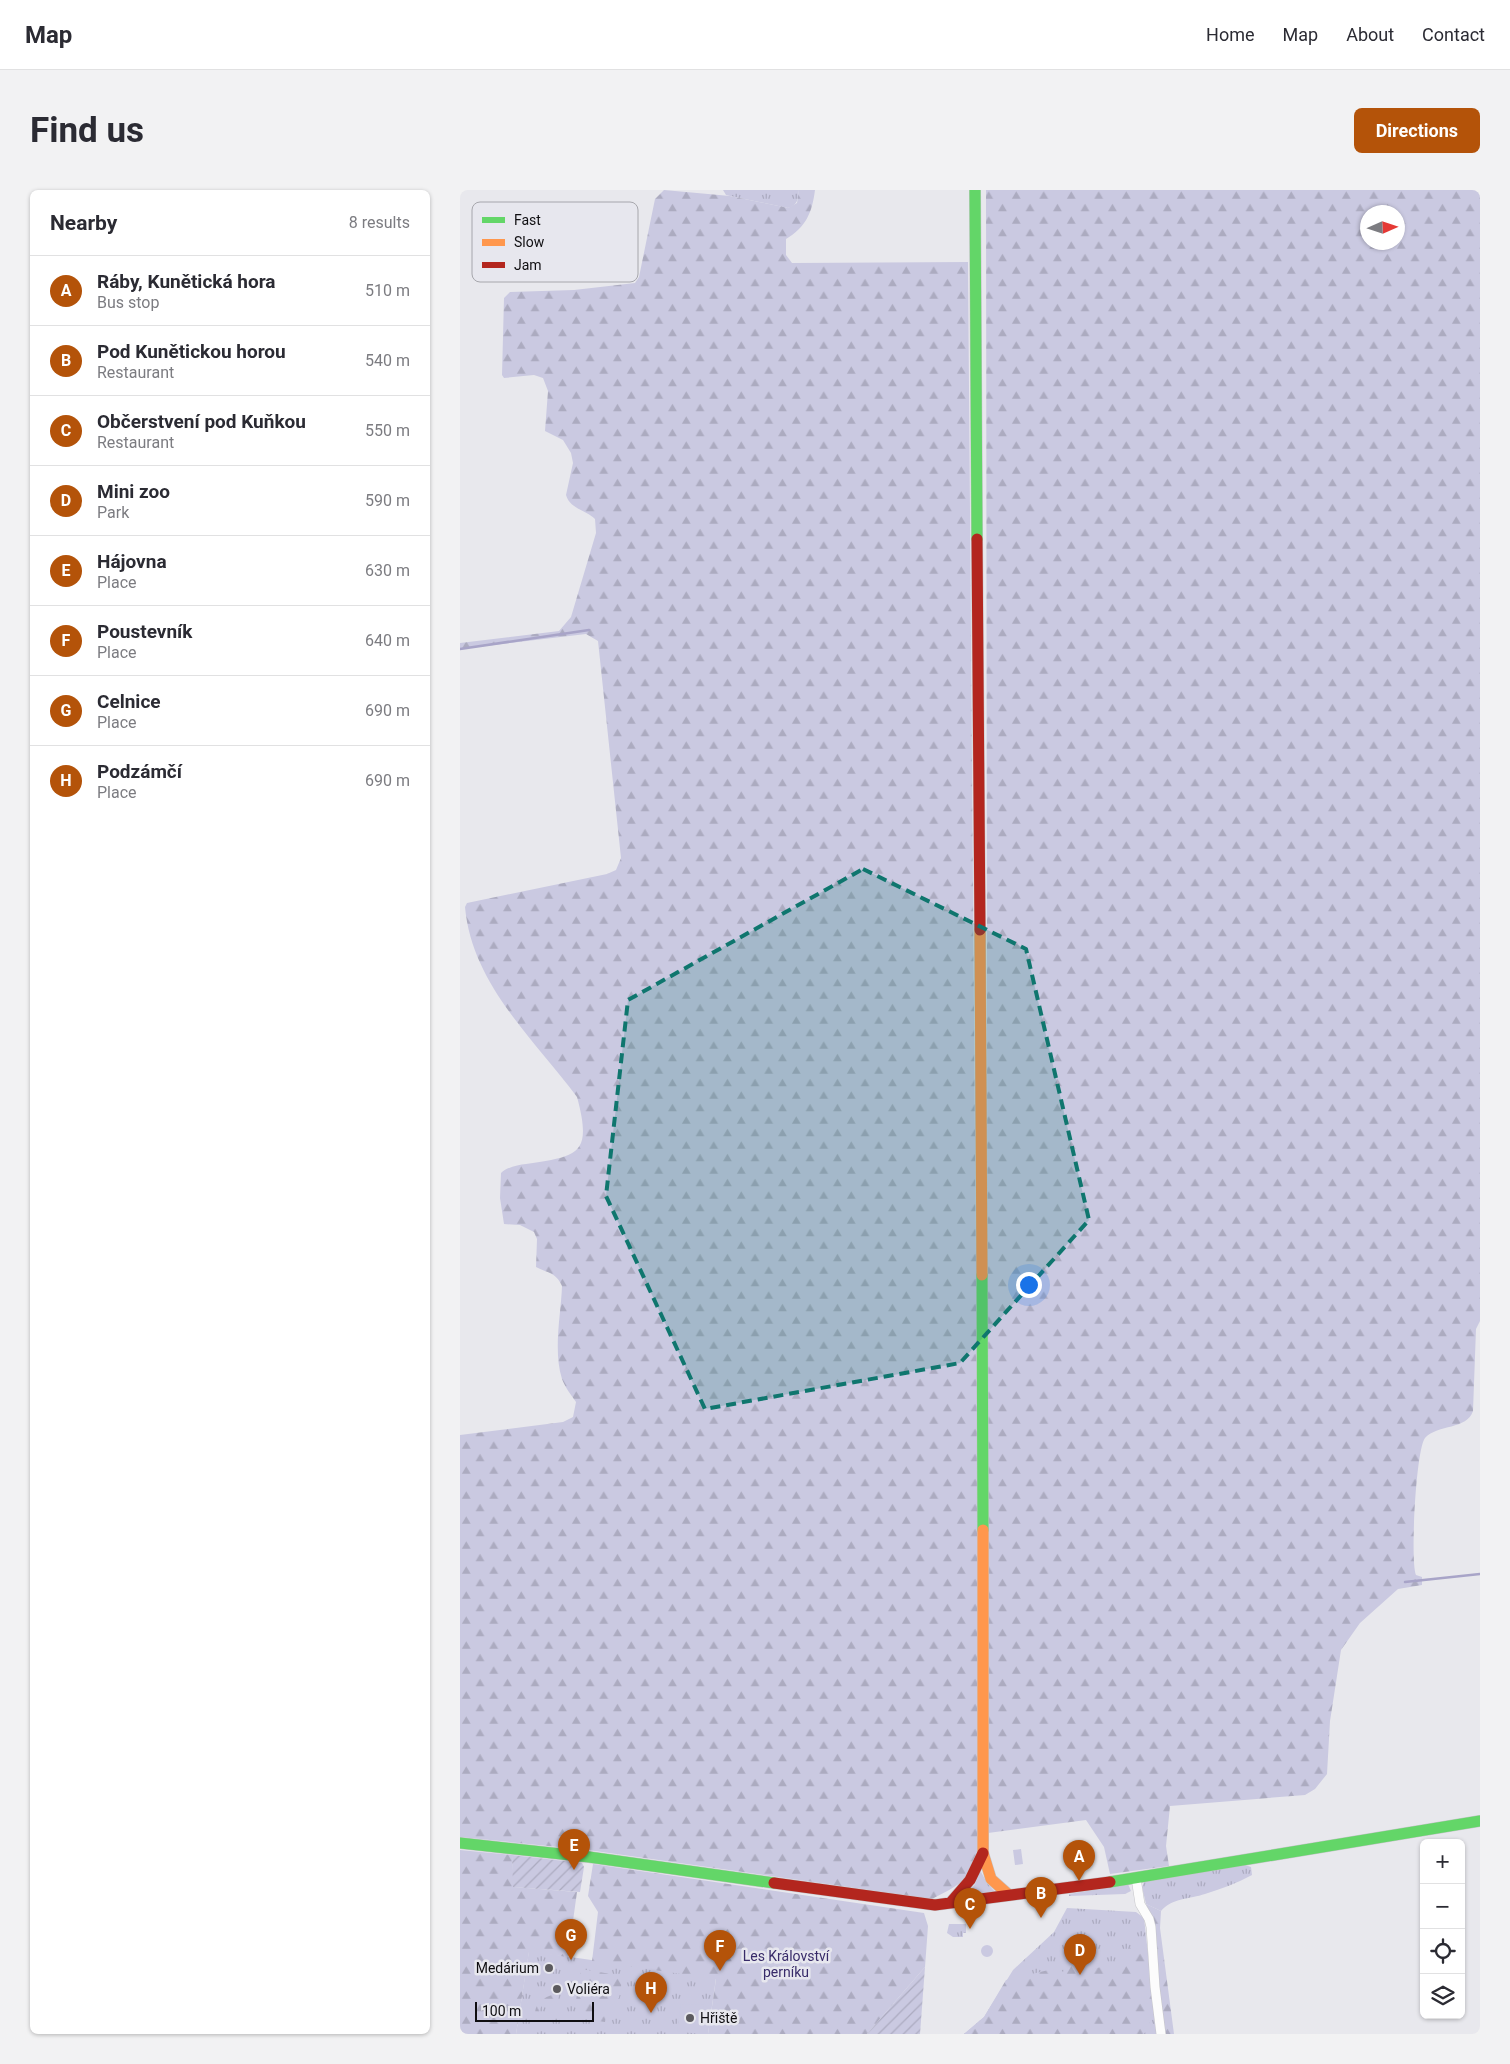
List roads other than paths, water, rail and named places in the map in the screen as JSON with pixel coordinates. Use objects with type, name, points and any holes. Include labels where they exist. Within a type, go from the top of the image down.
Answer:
[{"type":"street","points":[[975,190],[984,1635],[983,1853],[991,1878],[1009,1895]]},
{"type":"street","points":[[460,1843],[589,1857],[926,1905],[1136,1878],[1480,1821]]},
{"type":"street","points":[[951,1902],[967,1886],[983,1853]]},
{"type":"street","points":[[1136,1878],[1140,1904],[1151,1927],[1155,1987],[1161,2034]]},
{"type":"waterway","points":[[460,649],[589,630]]},
{"type":"waterway","points":[[1405,1582],[1480,1574]]},
{"type":"place","name":"Hájovna","points":[[574,1870]]},
{"type":"place","name":"Ráby, Kunětická hora","points":[[1079,1881]]},
{"type":"place","name":"Pod Kunětickou horou","points":[[1041,1918]]},
{"type":"place","name":"Občerstvení pod Kuňkou","points":[[970,1929]]},
{"type":"place","name":"Celnice","points":[[571,1960]]},
{"type":"place","name":"Medárium","points":[[549,1968]]},
{"type":"place","name":"Poustevník","points":[[720,1971]]},
{"type":"place","name":"Mini zoo","points":[[1080,1975]]},
{"type":"place","name":"Voliéra","points":[[557,1989]]},
{"type":"place","name":"Podzámčí","points":[[651,2013]]},
{"type":"place","name":"Hřiště","points":[[690,2018]]},
{"type":"park label","name":"Les Království perníku","points":[[786,1964]]}]
